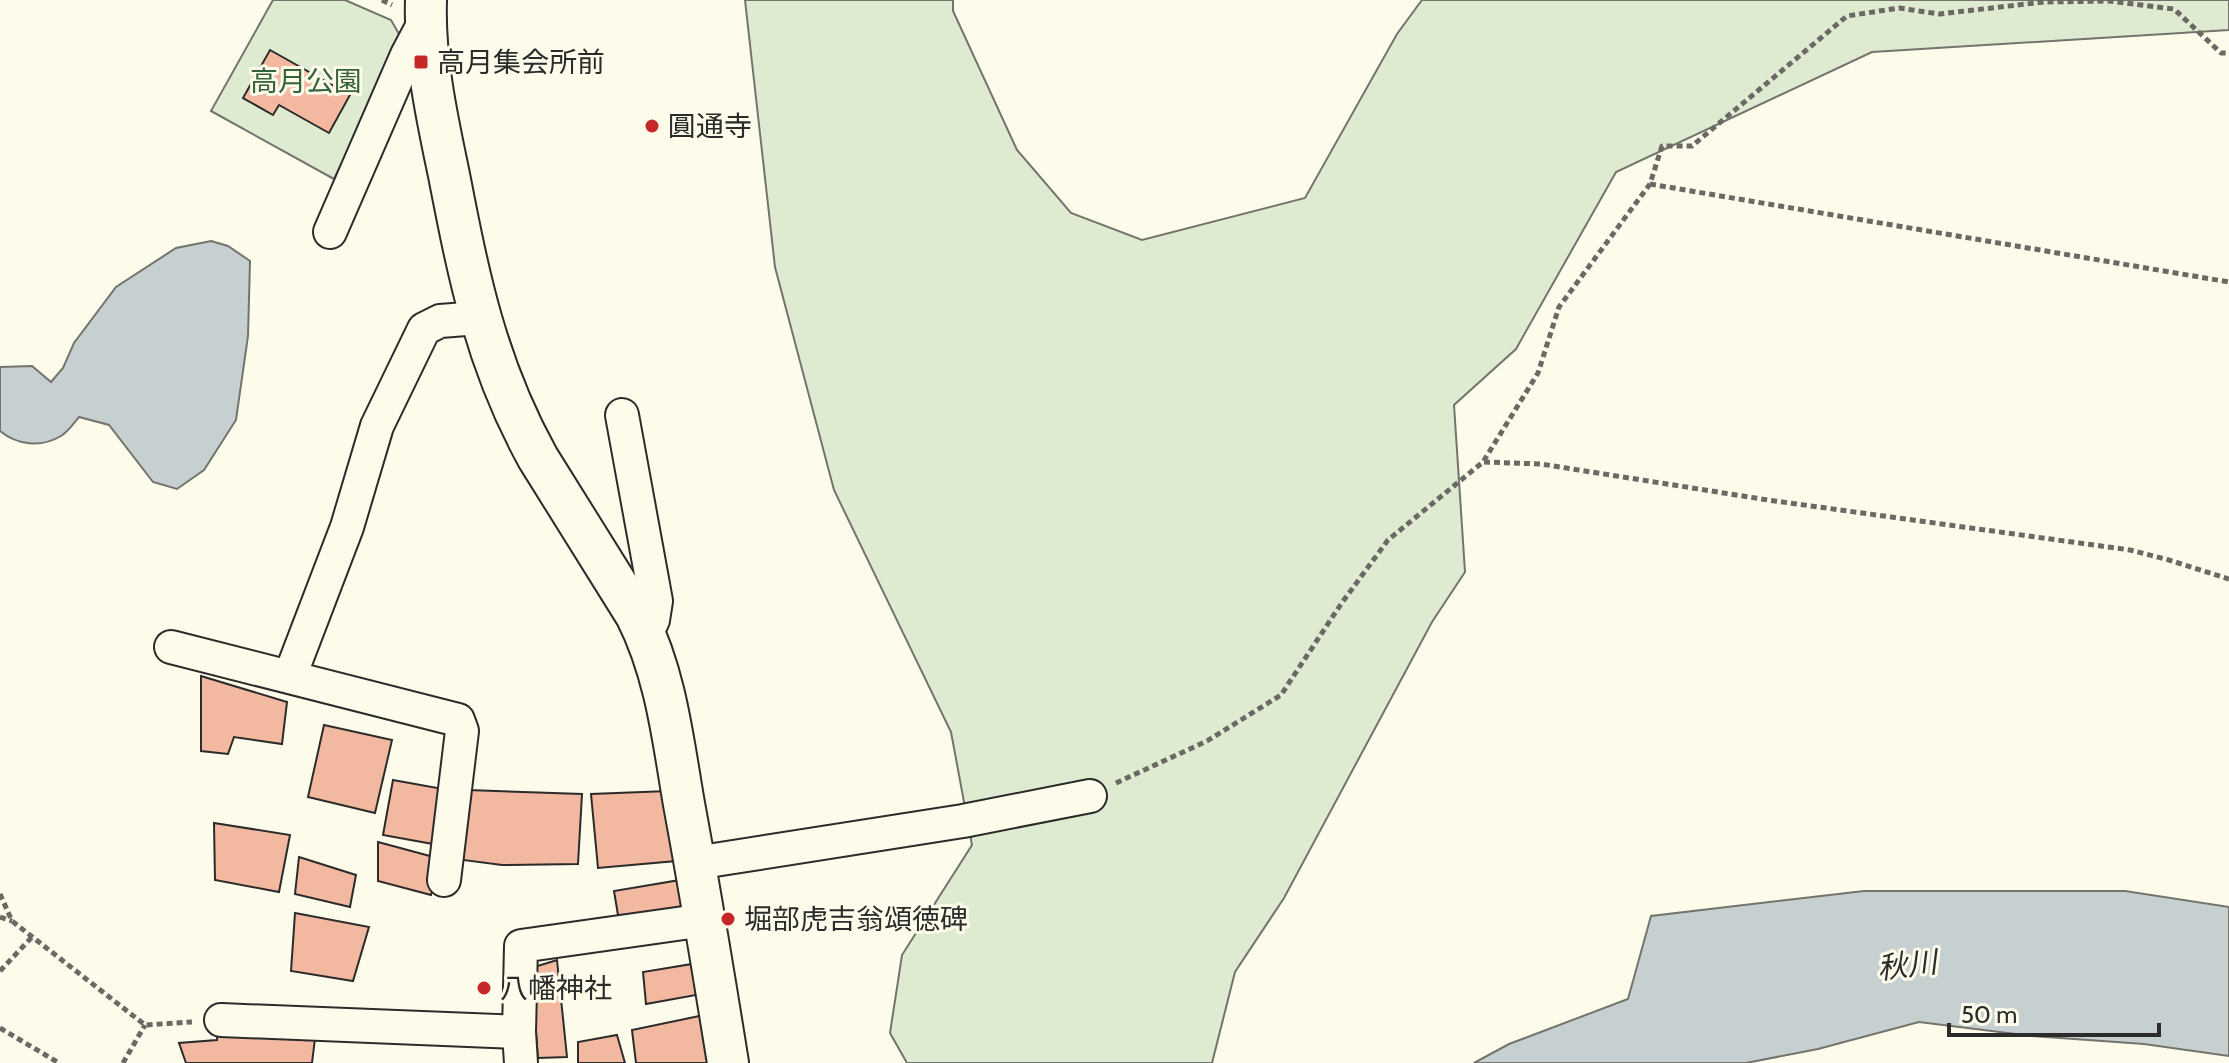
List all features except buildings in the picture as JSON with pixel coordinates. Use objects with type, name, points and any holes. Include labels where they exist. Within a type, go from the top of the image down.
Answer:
[{"type":"main road","points":[[426,10],[440,132],[479,318],[492,360],[523,432],[646,634],[667,702],[728,1063]]},
{"type":"street","points":[[330,232],[426,10]]},
{"type":"street","points":[[290,676],[347,527],[377,426],[424,329],[440,321],[479,318]]},
{"type":"street","points":[[622,415],[656,601],[653,620],[646,634]]},
{"type":"street","points":[[171,647],[458,720],[462,731],[444,880]]},
{"type":"street","points":[[695,863],[963,821],[1090,796]]},
{"type":"street","points":[[221,1020],[520,1048],[521,946],[705,920]]},
{"type":"path","points":[[1090,796],[1207,741],[1281,695],[1388,540],[1483,462],[1538,373],[1559,307],[1650,184],[1662,146],[1692,146],[1847,16],[1899,8],[1939,14],[2044,2],[2109,1],[2174,9],[2221,53],[2229,53]]},
{"type":"path","points":[[1650,184],[2229,282]]},
{"type":"path","points":[[1483,462],[1541,464],[1768,500],[2130,550],[2229,579]]},
{"type":"path","points":[[0,894],[12,921]]},
{"type":"path","points":[[0,917],[12,921],[145,1025],[221,1020]]},
{"type":"path","points":[[0,971],[32,937]]},
{"type":"path","points":[[123,1063],[145,1025]]},
{"type":"path","points":[[0,1028],[59,1063]]},
{"type":"green space","name":"高月公園","points":[[273,0],[345,0],[391,20],[403,41],[334,179],[211,111]]},
{"type":"green space","points":[[745,0],[953,0],[953,11],[1017,150],[1071,213],[1142,240],[1305,198],[1397,34],[1422,0],[2229,0],[2229,30],[1872,52],[1616,172],[1516,349],[1454,405],[1465,572],[1432,622],[1284,898],[1235,972],[1212,1063],[907,1063],[890,1033],[902,955],[972,845],[951,732],[834,490],[775,267]]},
{"type":"water","points":[[211,241],[228,246],[250,261],[248,336],[236,420],[204,470],[177,489],[153,482],[109,425],[79,417],[64,434],[45,442],[21,442],[0,431],[0,367],[32,366],[51,382],[63,368],[74,343],[116,287],[176,248]]},
{"type":"water","name":"秋川","points":[[1864,891],[2125,891],[2229,907],[2229,1056],[2144,1044],[2032,1036],[1919,1022],[1818,1049],[1746,1063],[1474,1063],[1509,1044],[1628,999],[1651,916]]},
{"type":"place","name":"高月集会所前","points":[[421,62]]},
{"type":"place","name":"圓通寺","points":[[652,126]]},
{"type":"place","name":"堀部虎吉翁頌徳碑","points":[[728,919]]},
{"type":"place","name":"八幡神社","points":[[484,988]]}]
